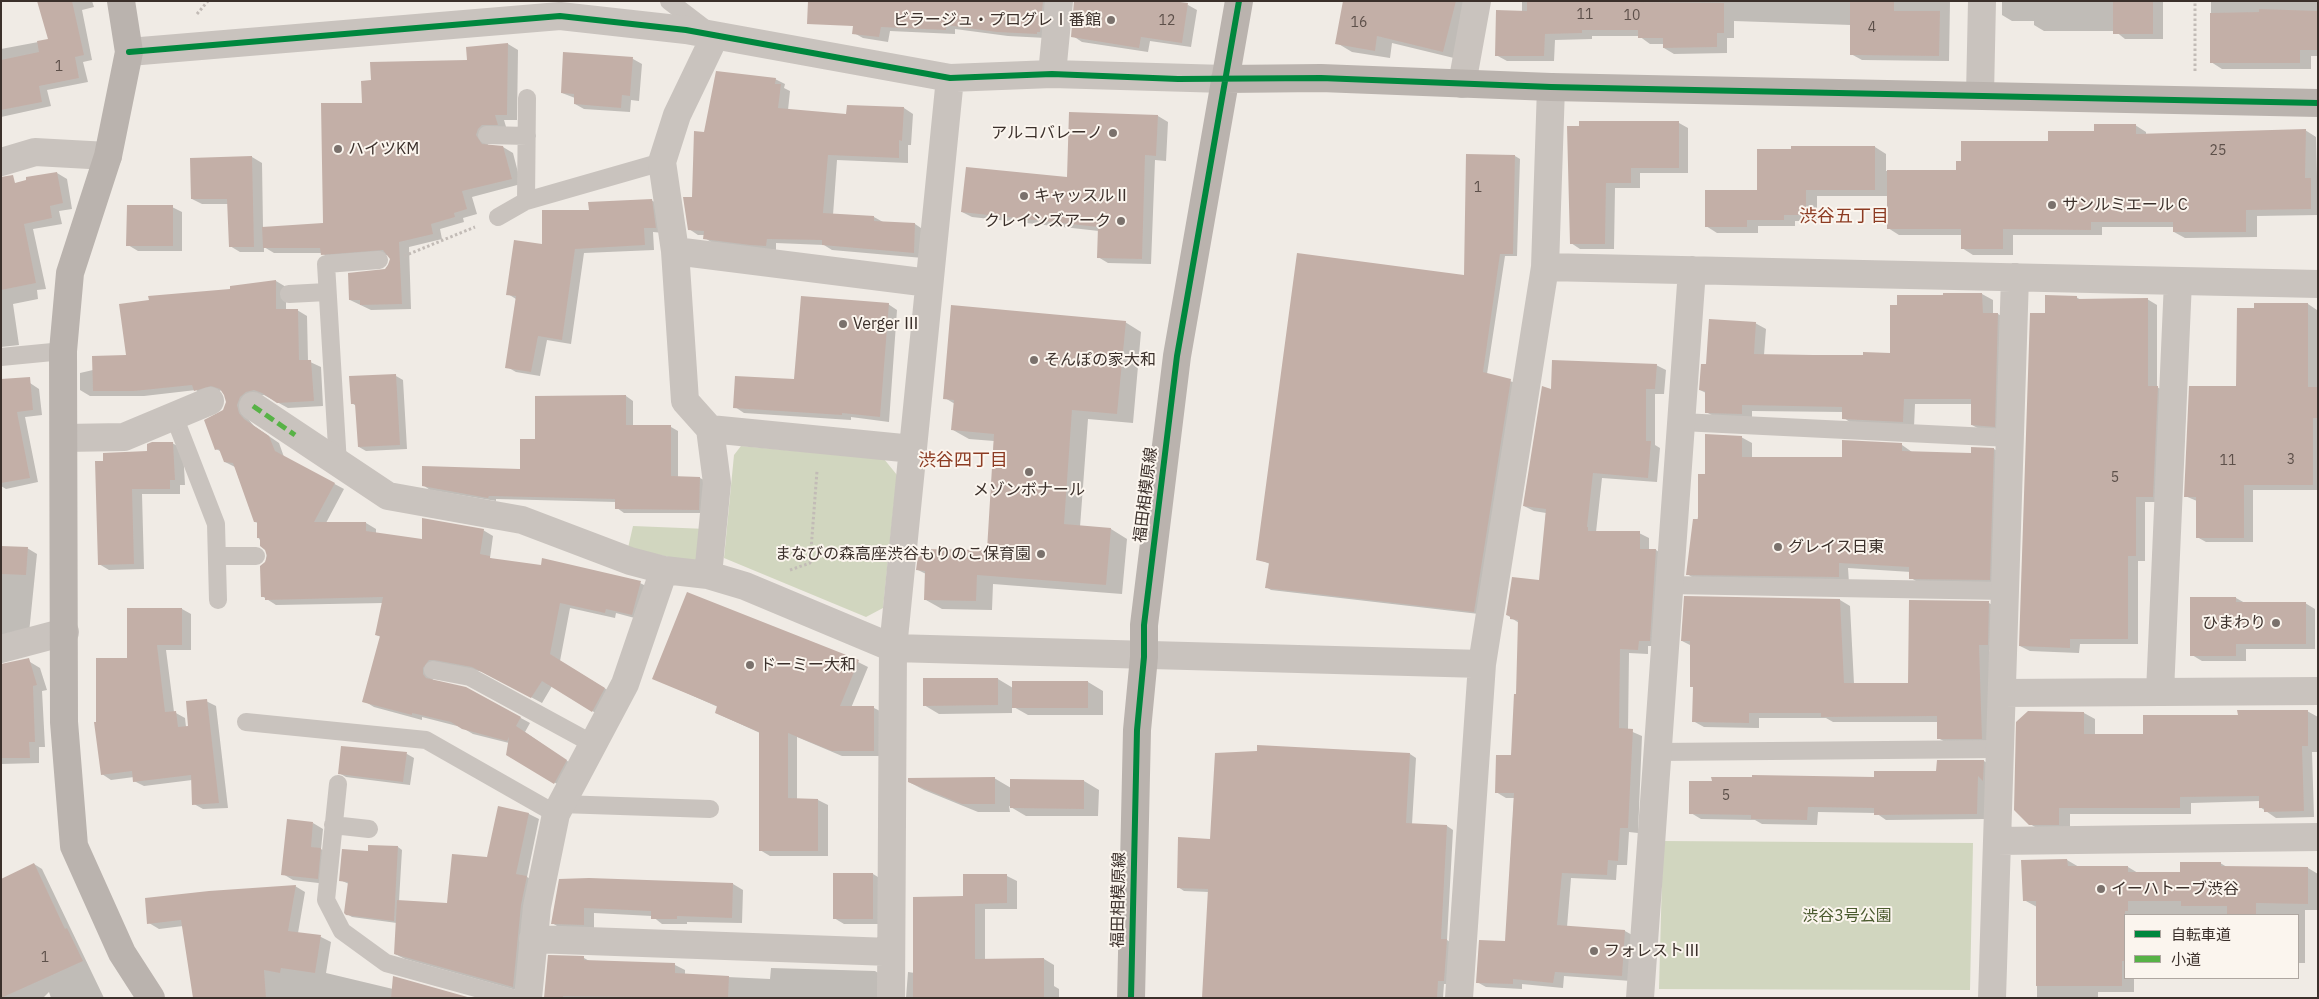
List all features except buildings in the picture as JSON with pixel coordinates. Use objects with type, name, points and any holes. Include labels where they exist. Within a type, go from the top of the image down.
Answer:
[{"type":"street","points":[[121,1],[129,52],[108,156],[70,273],[63,351],[64,722],[74,846],[122,953],[151,998]]},
{"type":"street","points":[[1052,74],[1059,1]]},
{"type":"street","name":"福田相模原線","points":[[1131,998],[1137,730],[1144,657],[1144,625],[1177,356],[1239,1]]},
{"type":"street","points":[[1462,84],[1477,1]]},
{"type":"street","points":[[1980,96],[1982,1]]},
{"type":"street","points":[[129,52],[560,16],[686,30],[950,78],[1052,74],[1225,79],[1321,78],[1462,84],[2318,103]]},
{"type":"street","points":[[708,575],[717,483],[710,429],[685,401],[675,252],[662,162],[677,114],[714,36]]},
{"type":"street","points":[[891,998],[893,648],[950,78]]},
{"type":"street","points":[[1459,998],[1482,664],[1545,267],[1551,86]]},
{"type":"street","points":[[1,162],[35,152],[108,156]]},
{"type":"street","points":[[675,252],[929,284]]},
{"type":"street","points":[[1545,267],[2318,284]]},
{"type":"street","points":[[1640,998],[1692,270]]},
{"type":"street","points":[[1992,998],[2015,277]]},
{"type":"street","points":[[2160,692],[2178,281]]},
{"type":"street","points":[[64,438],[124,437],[210,401]]},
{"type":"street","points":[[252,406],[388,496],[522,520],[630,561],[664,570],[708,575],[745,586],[893,648],[1144,657],[1482,664]]},
{"type":"street","points":[[710,429],[913,449]]},
{"type":"street","points":[[528,998],[537,907],[558,809],[625,684],[664,570]]},
{"type":"street","points":[[1,649],[65,632]]},
{"type":"street","points":[[2002,693],[2318,691]]},
{"type":"street","points":[[1997,841],[2318,837]]},
{"type":"street","points":[[533,939],[890,952]]},
{"type":"lane","points":[[669,1],[714,36]]},
{"type":"lane","points":[[526,201],[527,98]]},
{"type":"lane","points":[[487,135],[527,136]]},
{"type":"lane","points":[[498,217],[526,201],[662,162]]},
{"type":"lane","points":[[338,464],[326,264],[379,260]]},
{"type":"lane","points":[[289,294],[327,292]]},
{"type":"lane","points":[[1,357],[63,351]]},
{"type":"lane","points":[[174,416],[216,524],[218,600]]},
{"type":"lane","points":[[1681,422],[2010,438]]},
{"type":"lane","points":[[217,556],[256,556]]},
{"type":"lane","points":[[1669,585],[2005,592]]},
{"type":"lane","points":[[433,670],[470,677],[593,744]]},
{"type":"lane","points":[[246,722],[426,740],[558,809],[710,809]]},
{"type":"lane","points":[[1657,752],[2000,749]]},
{"type":"lane","points":[[338,784],[326,900],[342,931],[386,963],[512,998]]},
{"type":"lane","points":[[333,826],[369,829]]},
{"type":"path","points":[[2194,79],[2195,1]]},
{"type":"path","points":[[400,258],[498,217]]},
{"type":"path","points":[[745,586],[810,563],[821,440]]},
{"type":"green space","points":[[741,446],[884,459],[897,475],[883,608],[866,617],[724,558],[734,455]]},
{"type":"green space","points":[[633,526],[707,529],[696,563],[628,548]]},
{"type":"green space","name":"渋谷3号公園","points":[[1663,841],[1973,843],[1970,990],[1659,989]]},
{"type":"marked path","points":[[253,406],[295,435]]},
{"type":"cycle path","points":[[1131,998],[1137,730],[1144,657],[1144,625],[1177,356],[1239,1]]},
{"type":"cycle path","points":[[129,52],[560,16],[686,30],[950,78],[1052,74],[1178,79],[1321,78],[1551,87],[2318,103]]},
{"type":"place","name":"ビラージュ・プログレⅠ番館","points":[[1111,20]]},
{"type":"place","name":"アルコバレーノ","points":[[1113,133]]},
{"type":"place","name":"ハイツKM","points":[[338,149]]},
{"type":"place","name":"キャッスルⅡ","points":[[1024,196]]},
{"type":"place","name":"サンルミエール C","points":[[2052,205]]},
{"type":"place","name":"クレインズアーク","points":[[1121,221]]},
{"type":"place","name":"Verger Ⅲ","points":[[843,324]]},
{"type":"place","name":"そんぽの家大和","points":[[1034,360]]},
{"type":"place","name":"メゾンボナール","points":[[1029,472]]},
{"type":"place","name":"グレイス日東","points":[[1778,547]]},
{"type":"place","name":"まなびの森高座渋谷もりのこ保育園","points":[[1041,554]]},
{"type":"place","name":"ひまわり","points":[[2276,623]]},
{"type":"place","name":"ドーミー大和","points":[[750,665]]},
{"type":"place","name":"イーハトーブ渋谷","points":[[2101,889]]},
{"type":"place","name":"フォレストⅢ","points":[[1594,951]]},
{"type":"district","name":"渋谷五丁目","points":[[1844,217]]},
{"type":"district","name":"渋谷四丁目","points":[[963,461]]}]
